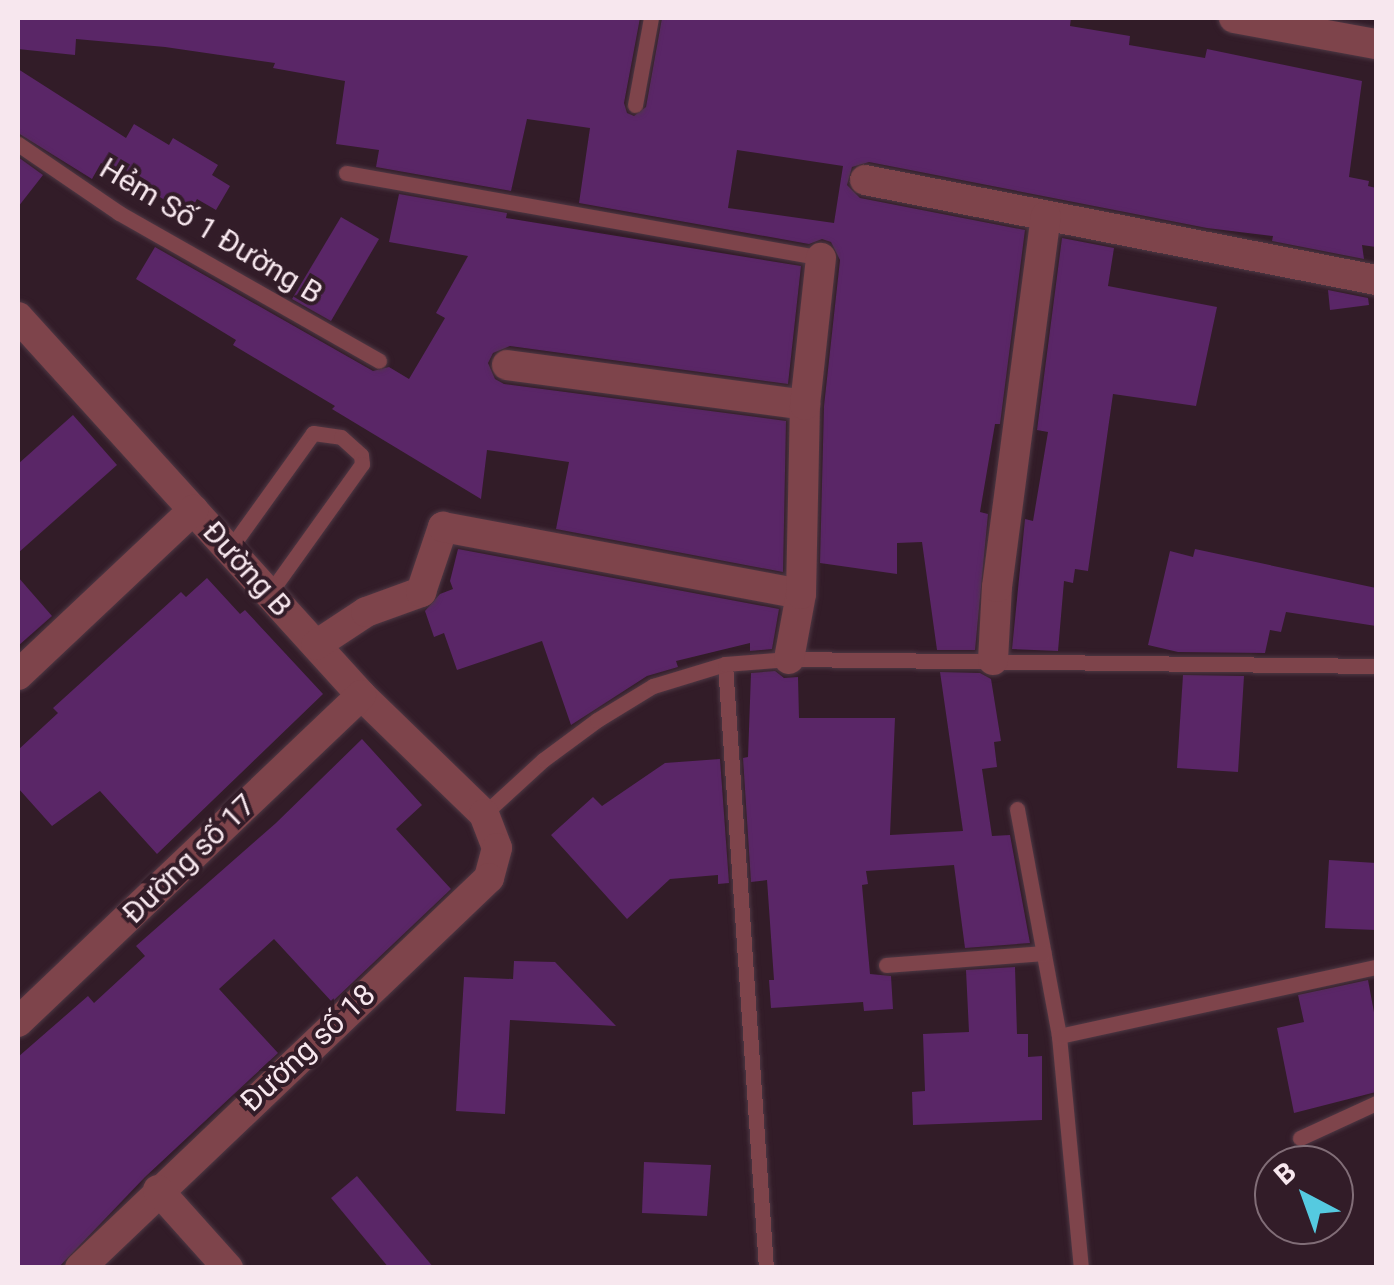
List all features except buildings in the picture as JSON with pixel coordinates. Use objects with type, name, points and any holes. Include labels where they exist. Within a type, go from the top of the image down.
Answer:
[{"type":"street","points":[[1234,18],[1376,44]]},
{"type":"street","points":[[865,180],[1376,280]]},
{"type":"street","points":[[993,660],[997,587],[1046,216]]},
{"type":"street","points":[[789,659],[801,594],[806,405],[821,258]]},
{"type":"street","name":"Đường B","points":[[18,317],[361,696],[484,814]]},
{"type":"street","points":[[507,365],[806,405]]},
{"type":"street","points":[[18,675],[193,510]]},
{"type":"street","points":[[316,645],[366,612],[421,592],[443,528],[801,594]]},
{"type":"street","name":"Đường số 17","points":[[18,1022],[361,696]]},
{"type":"street","name":"Đường số 18","points":[[80,1268],[490,878],[497,848],[484,814]]},
{"type":"street","points":[[158,1190],[228,1268]]},
{"type":"lane","points":[[635,106],[652,18]]},
{"type":"lane","name":"Hẻm Số 1 Đường B","points":[[18,144],[118,213],[379,361]]},
{"type":"lane","points":[[346,173],[821,258]]},
{"type":"lane","points":[[229,550],[313,434],[341,437],[361,455],[362,464],[269,594]]},
{"type":"lane","points":[[484,814],[543,760],[597,720],[653,686],[724,664],[789,659],[1376,666]]},
{"type":"lane","points":[[724,664],[766,1268]]},
{"type":"lane","points":[[1018,810],[1059,1036],[1081,1268]]},
{"type":"lane","points":[[886,965],[1044,952]]},
{"type":"lane","points":[[1059,1036],[1376,966]]},
{"type":"lane","points":[[1300,1138],[1376,1103]]}]
